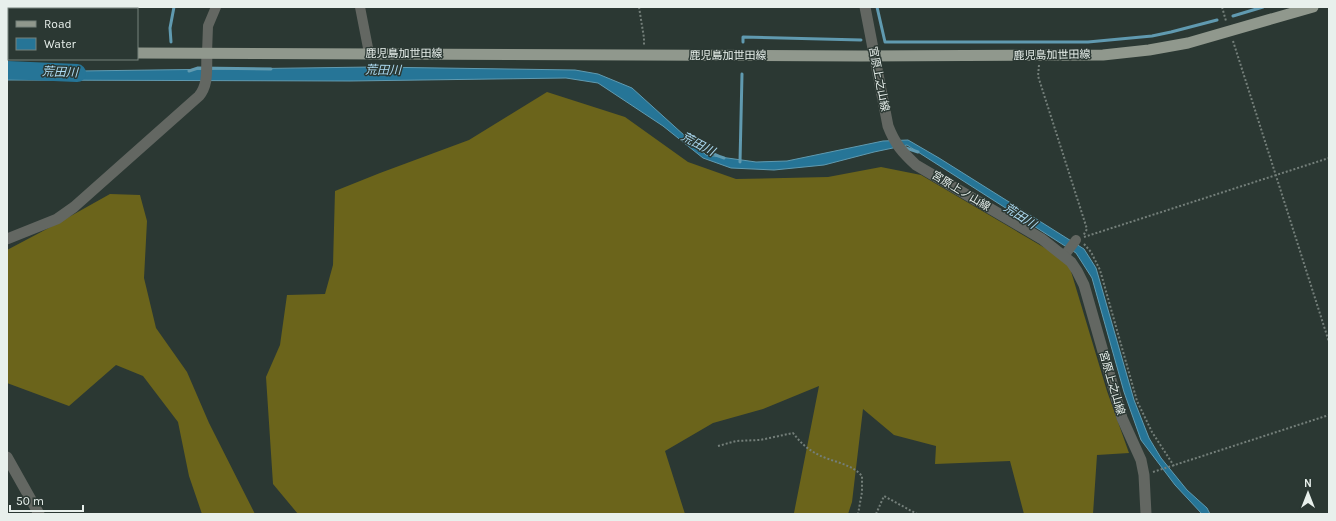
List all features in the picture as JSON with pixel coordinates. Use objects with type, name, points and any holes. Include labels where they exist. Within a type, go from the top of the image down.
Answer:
[{"type":"main road","name":"鹿児島加世田線","points":[[138,54],[369,53],[875,56],[1039,56],[1102,54],[1149,50],[1188,43],[1313,7]]},
{"type":"street","points":[[7,239],[57,219],[74,207],[199,96],[204,90],[206,84],[208,26],[216,7]]},
{"type":"street","points":[[360,7],[369,53]]},
{"type":"street","name":"宮原上之山線","points":[[865,7],[888,126],[893,139],[900,150]]},
{"type":"street","name":"宮原上ノ山線","points":[[900,150],[916,164],[1042,239],[1064,256]]},
{"type":"street","points":[[1064,256],[1079,239]]},
{"type":"street","name":"宮原上之山線","points":[[1064,256],[1078,271],[1084,285],[1120,412],[1141,460],[1144,475],[1146,514]]},
{"type":"street","points":[[7,457],[39,514]]},
{"type":"path","points":[[639,7],[644,38],[644,54]]},
{"type":"path","points":[[1222,7],[1329,342]]},
{"type":"path","points":[[1039,56],[1038,76],[1087,229],[1079,239]]},
{"type":"path","points":[[1079,239],[1329,158]]},
{"type":"path","points":[[1079,239],[1091,252],[1100,270],[1137,401],[1152,432],[1174,466]]},
{"type":"path","points":[[1156,471],[1329,415]]},
{"type":"path","points":[[718,446],[736,441],[760,440],[793,433],[802,444],[817,455],[857,470],[862,476],[862,492],[858,514]]},
{"type":"path","points":[[876,514],[884,496],[917,514]]},
{"type":"shaded area","points":[[547,92],[625,117],[688,162],[736,179],[828,177],[881,167],[921,175],[1062,258],[1070,268],[1107,391],[1129,453],[1097,455],[1093,514],[1024,514],[1010,461],[935,464],[936,446],[894,435],[863,409],[852,502],[848,514],[794,513],[819,386],[763,409],[713,423],[665,451],[685,514],[298,514],[273,484],[266,377],[280,345],[287,295],[325,294],[333,265],[335,191],[469,140]]},
{"type":"shaded area","points":[[110,194],[140,195],[147,221],[144,278],[156,328],[187,372],[209,423],[255,514],[202,514],[189,476],[178,422],[143,376],[116,365],[69,406],[7,383],[7,250]]},
{"type":"water","points":[[373,67],[575,70],[598,74],[632,88],[706,155],[756,162],[787,161],[883,141],[908,140],[1084,249],[1096,268],[1134,400],[1149,438],[1161,458],[1187,490],[1207,508],[1210,514],[1202,514],[1175,485],[1141,440],[1124,392],[1092,278],[1076,253],[907,145],[824,165],[774,170],[731,168],[703,158],[663,126],[598,83],[566,78],[350,81],[7,80],[7,72]]},
{"type":"waterway","points":[[171,42],[170,28],[174,7]]},
{"type":"waterway","points":[[877,7],[885,42],[1088,42],[1152,36],[1217,20]]},
{"type":"waterway","points":[[1233,16],[1263,7]]},
{"type":"waterway","points":[[743,42],[743,37],[861,40]]},
{"type":"waterway","name":"荒田川","points":[[189,71],[198,68],[271,69]]},
{"type":"waterway","name":"荒田川","points":[[7,70],[77,73]]},
{"type":"waterway","points":[[740,162],[742,74]]},
{"type":"waterway","name":"荒田川","points":[[685,138],[709,152],[724,158]]},
{"type":"waterway","name":"荒田川","points":[[903,147],[918,152]]}]
